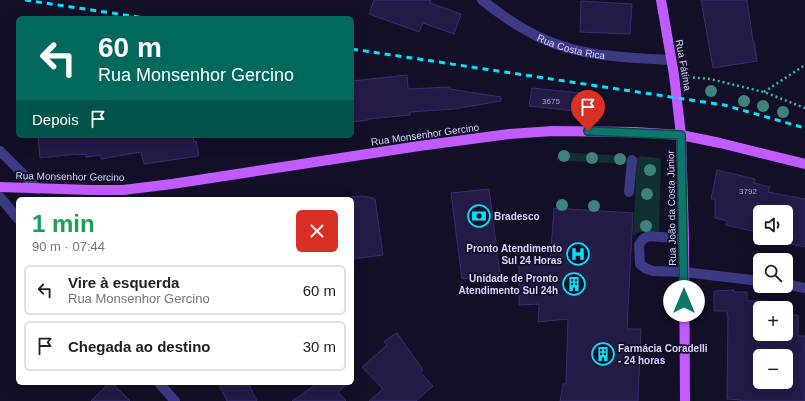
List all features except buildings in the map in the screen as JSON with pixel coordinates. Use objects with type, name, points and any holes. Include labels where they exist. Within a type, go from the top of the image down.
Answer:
[{"type":"main road","name":"Rua Fátima","points":[[661,0],[674,75],[681,135]]},
{"type":"main road","name":"Rua Monsenhor Gercino","points":[[0,187],[124,190],[419,146],[509,134],[554,131],[681,135],[805,164]]},
{"type":"main road","name":"Rua João da Costa Júnior","points":[[681,135],[684,239],[685,401]]},
{"type":"street","name":"Rua Costa Rica","points":[[482,0],[523,29],[576,51],[603,56],[671,60]]},
{"type":"street","points":[[0,151],[38,189]]},
{"type":"street","points":[[629,192],[632,160]]},
{"type":"street","points":[[0,197],[16,217]]},
{"type":"street","points":[[684,239],[649,236],[643,239],[639,245],[640,264],[653,271],[684,272],[753,280]]},
{"type":"street","points":[[793,285],[805,288]]},
{"type":"street","points":[[161,385],[175,401]]},
{"type":"path","points":[[764,92],[805,65]]},
{"type":"path","points":[[674,75],[710,79],[764,92],[805,108]]},
{"type":"green space","points":[[560,152],[625,156],[627,158],[626,164],[556,160]]},
{"type":"green space","points":[[640,156],[659,158],[661,160],[659,231],[639,232],[633,236],[637,158]]},
{"type":"railway","points":[[25,0],[132,16]]},
{"type":"railway","points":[[354,49],[724,105],[805,128]]},
{"type":"place","name":"Bradesco","points":[[479,216]]},
{"type":"place","name":"Pronto Atendimento Sul 24 Horas","points":[[578,254]]},
{"type":"place","name":"Unidade de Pronto Atendimento Sul 24h","points":[[574,284]]},
{"type":"place","name":"Farmácia Coradelli - 24 horas","points":[[603,354]]},
{"type":"route","points":[[588,131],[681,135],[684,301]]}]
